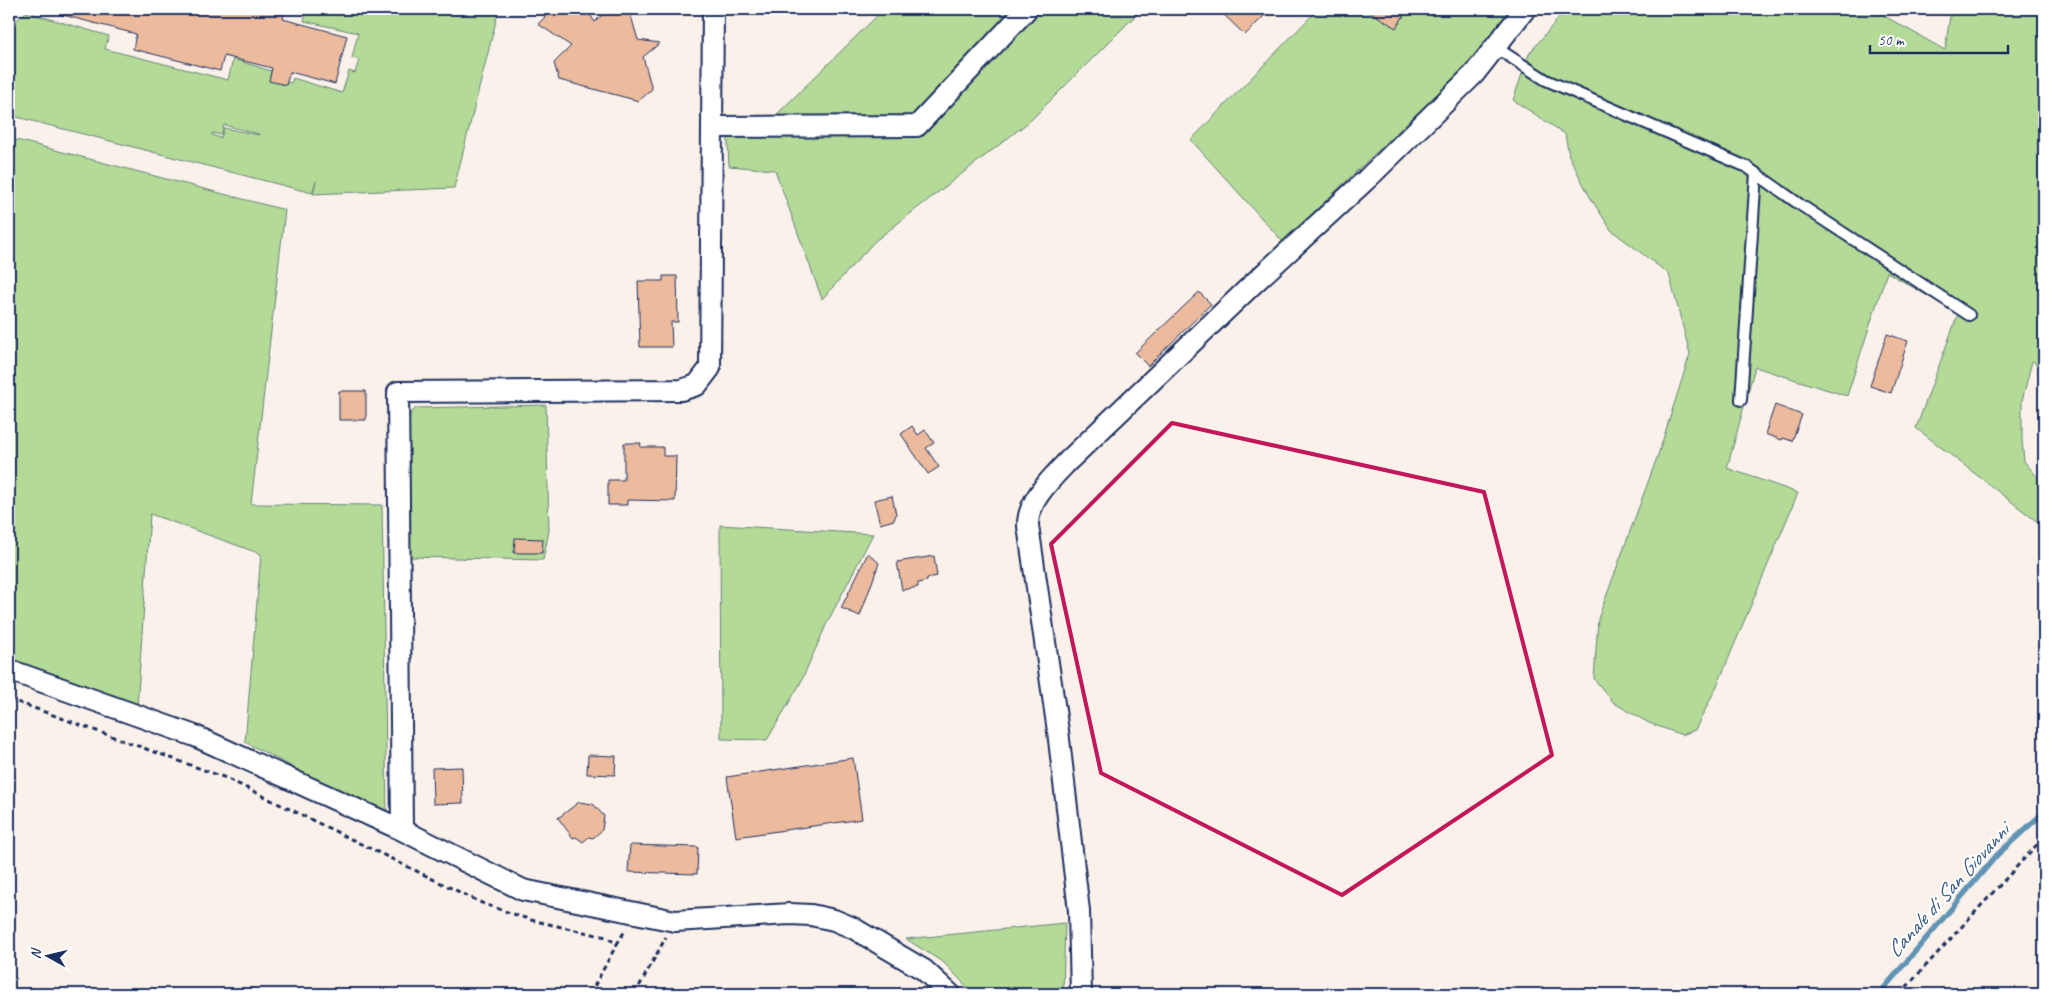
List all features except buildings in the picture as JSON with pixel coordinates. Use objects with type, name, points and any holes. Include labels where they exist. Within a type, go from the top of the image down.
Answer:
[{"type":"street","points":[[402,830],[398,392],[681,390],[697,385],[710,368],[713,9]]},
{"type":"street","points":[[712,128],[916,126],[1027,9]]},
{"type":"street","points":[[1081,994],[1079,912],[1058,731],[1028,526],[1030,511],[1051,480],[1068,461],[1254,283],[1367,179],[1474,74],[1525,9]]},
{"type":"street","points":[[9,670],[195,736],[402,830],[523,890],[675,921],[811,914],[834,920],[853,928],[924,970],[950,994]]},
{"type":"lane","points":[[1495,47],[1546,80],[1747,167],[1969,315]]},
{"type":"lane","points":[[1741,400],[1756,173]]},
{"type":"path","points":[[9,699],[226,778],[484,904],[531,920],[606,937],[617,944]]},
{"type":"path","points":[[1900,994],[2044,837]]},
{"type":"path","points":[[590,994],[617,944],[637,914]]},
{"type":"path","points":[[635,994],[675,921]]},
{"type":"highlighted area","points":[[1172,423],[1484,492],[1552,755],[1342,895],[1101,773],[1051,544]]},
{"type":"green space","points":[[307,9],[499,9],[454,188],[313,194],[316,181],[312,193],[9,115],[9,26],[26,12],[109,36],[105,49],[228,80],[233,59],[271,71],[270,77],[291,83],[293,78],[342,93],[349,71],[355,73],[359,60],[352,58],[358,33],[304,21]],"holes":[[[224,125],[259,134],[224,128],[221,138],[212,135],[212,133],[221,135]]]},
{"type":"green space","points":[[884,9],[1142,9],[1030,121],[875,241],[822,299],[775,170],[729,166],[727,123],[768,123]]},
{"type":"green space","points":[[1318,9],[1515,9],[1467,65],[1283,242],[1191,140]]},
{"type":"green space","points":[[1566,9],[1872,9],[1945,50],[1951,9],[2044,9],[2044,369],[2032,361],[2022,401],[2022,440],[2024,461],[2044,485],[2044,527],[1916,428],[1958,314],[1887,272],[1847,396],[1755,367],[1727,468],[1798,493],[1717,686],[1695,730],[1682,735],[1649,723],[1614,703],[1594,679],[1598,619],[1659,452],[1690,354],[1669,274],[1611,230],[1590,197],[1569,156],[1565,134],[1513,100],[1529,54]]},
{"type":"green space","points":[[9,138],[285,210],[251,504],[382,505],[387,817],[245,742],[261,554],[150,514],[137,709],[9,660]]},
{"type":"green space","points":[[546,405],[549,531],[543,560],[410,557],[408,430],[410,414],[416,408]]},
{"type":"green space","points":[[720,525],[873,534],[827,623],[800,684],[767,740],[721,739]]},
{"type":"green space","points":[[1065,923],[1063,994],[974,994],[944,963],[906,939]]},
{"type":"waterway","name":"Canale di San Giovanni","points":[[1879,994],[1997,855],[2044,812]]}]
